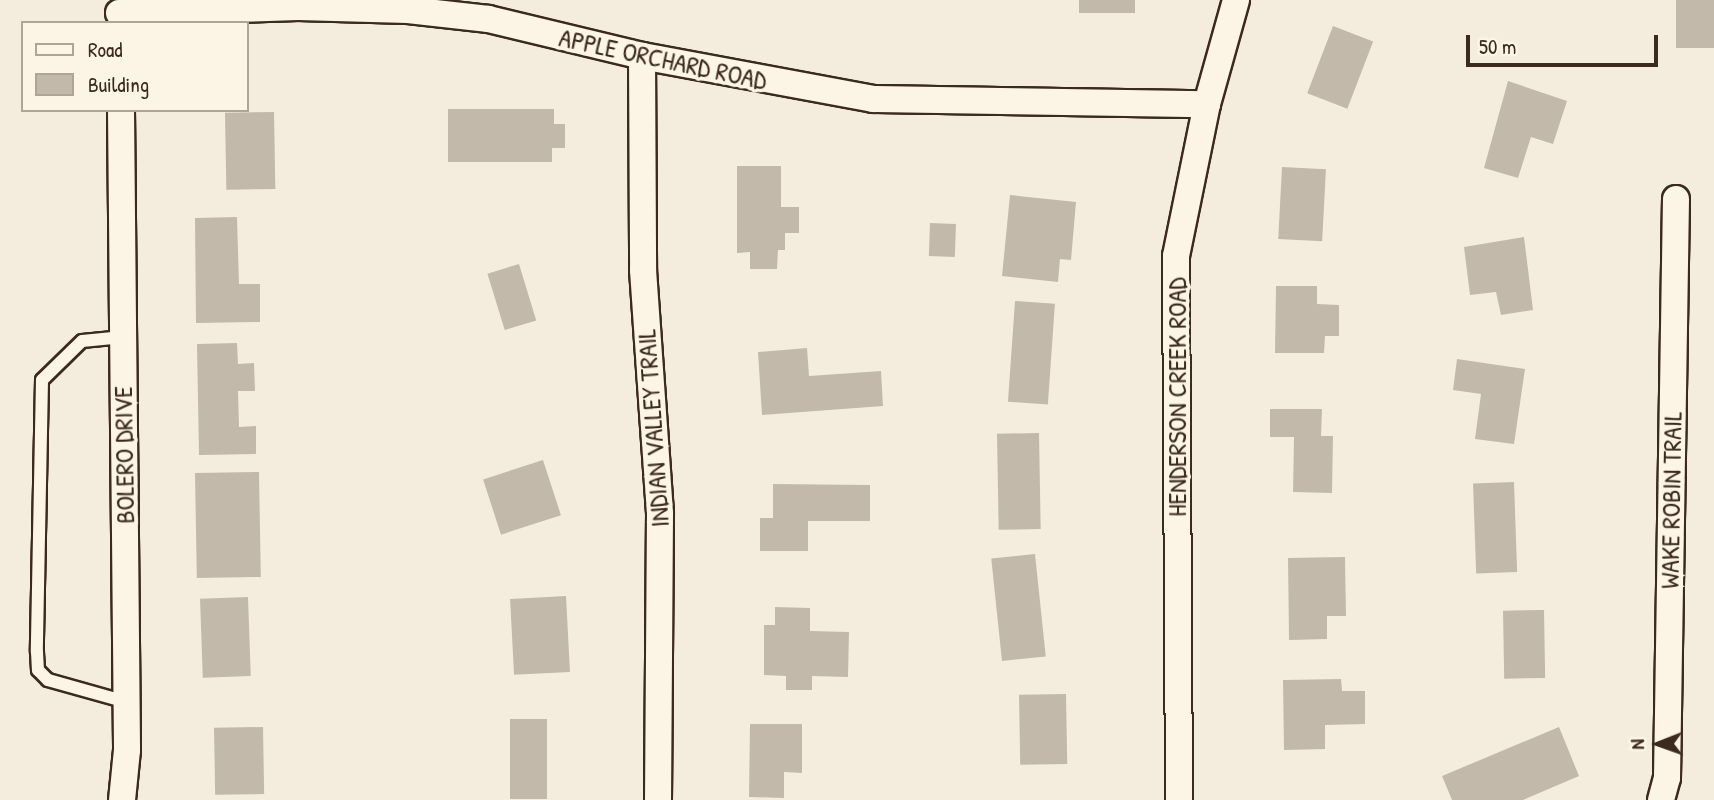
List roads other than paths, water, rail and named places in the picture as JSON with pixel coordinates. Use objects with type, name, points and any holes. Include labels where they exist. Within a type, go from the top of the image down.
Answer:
[{"type":"street","name":"HENDERSON CREEK ROAD","points":[[1179,800],[1176,256],[1207,104],[1236,0]]},
{"type":"street","name":"APPLE ORCHARD ROAD","points":[[120,12],[298,7],[408,10],[488,19],[642,56],[873,99],[1207,104]]},
{"type":"street","name":"INDIAN VALLEY TRAIL","points":[[642,56],[643,270],[660,514],[658,800]]},
{"type":"street","name":"BOLERO DRIVE","points":[[121,112],[127,702],[122,800]]},
{"type":"street","name":"WAKE ROBIN TRAIL","points":[[1661,800],[1667,764],[1676,199]]},
{"type":"lane","points":[[123,337],[82,341],[41,380],[37,652],[38,670],[48,680],[127,702]]}]
